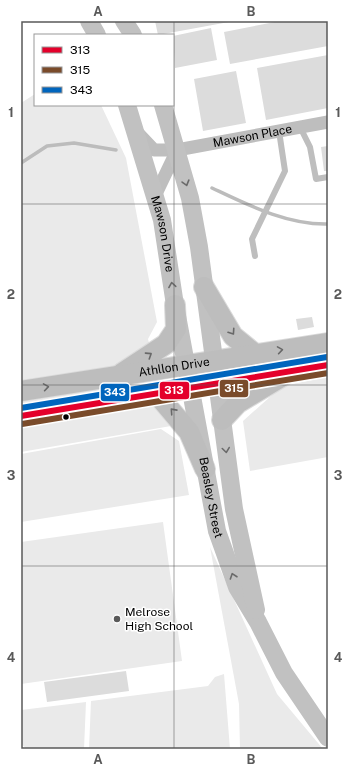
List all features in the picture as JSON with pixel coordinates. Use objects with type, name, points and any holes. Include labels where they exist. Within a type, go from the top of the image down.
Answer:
[{"type":"main road","points":[[89,21],[96,34]]},
{"type":"main road","points":[[124,21],[132,34]]},
{"type":"main road","name":"Mawson Drive","points":[[127,106],[162,220],[186,365]]},
{"type":"main road","points":[[164,106],[190,198],[214,360]]},
{"type":"main road","points":[[204,287],[234,336],[255,354]]},
{"type":"main road","points":[[117,376],[166,344],[176,329],[175,305]]},
{"type":"main road","name":"Athllon Drive","points":[[21,391],[328,343]]},
{"type":"main road","name":"Beasley Street","points":[[214,360],[234,509],[258,622]]},
{"type":"main road","name":"Beasley Street","points":[[186,365],[216,531],[237,587],[258,622],[284,673],[328,738]]},
{"type":"main road","name":"Athllon Drive","points":[[21,416],[328,365]]},
{"type":"main road","points":[[222,420],[238,403],[290,371]]},
{"type":"main road","points":[[156,393],[189,432],[205,469]]},
{"type":"street","name":"Mawson Place","points":[[135,130],[154,150],[177,150],[328,122]]},
{"type":"street","points":[[155,196],[177,150]]},
{"type":"lane","points":[[300,127],[310,147],[316,179],[328,177]]},
{"type":"lane","points":[[255,256],[252,240],[285,171],[279,131]]},
{"type":"shaded area","points":[[34,95],[34,106],[101,106],[126,158],[157,322],[148,339],[171,426],[21,452],[21,103]]},
{"type":"shaded area","points":[[328,377],[328,457],[250,471],[243,421],[282,386]]},
{"type":"shaded area","points":[[161,429],[179,441],[189,495],[21,522],[21,454]]},
{"type":"shaded area","points":[[163,522],[182,661],[21,684],[21,542]]},
{"type":"shaded area","points":[[210,547],[277,694],[323,749],[240,749],[239,704]]},
{"type":"shaded area","points":[[224,674],[230,749],[89,749],[91,701],[208,686],[215,677]]},
{"type":"shaded area","points":[[86,702],[84,749],[27,749],[21,744],[21,710]]},
{"type":"building","points":[[155,21],[229,21],[163,34],[158,34]]},
{"type":"building","points":[[280,21],[328,21],[328,46],[230,64],[224,32]]},
{"type":"building","points":[[211,28],[217,60],[175,68],[174,36]]},
{"type":"building","points":[[328,55],[328,108],[266,120],[257,68]]},
{"type":"building","points":[[236,71],[246,123],[203,131],[194,79]]},
{"type":"building","points":[[328,146],[328,171],[324,171],[321,147]]},
{"type":"building","points":[[312,317],[314,327],[298,330],[296,319]]},
{"type":"building","points":[[126,671],[129,691],[47,702],[44,682]]},
{"type":"waterway","points":[[21,163],[47,146],[74,143],[116,150]]},
{"type":"waterway","points":[[212,188],[268,213],[283,218],[328,224]]},
{"type":"transit line","name":"343","points":[[21,408],[327,357]]},
{"type":"transit line","name":"313","points":[[21,416],[328,365]]},
{"type":"transit line","name":"315","points":[[22,424],[328,373]]},
{"type":"place","name":"Melrose High School","points":[[117,619]]}]
